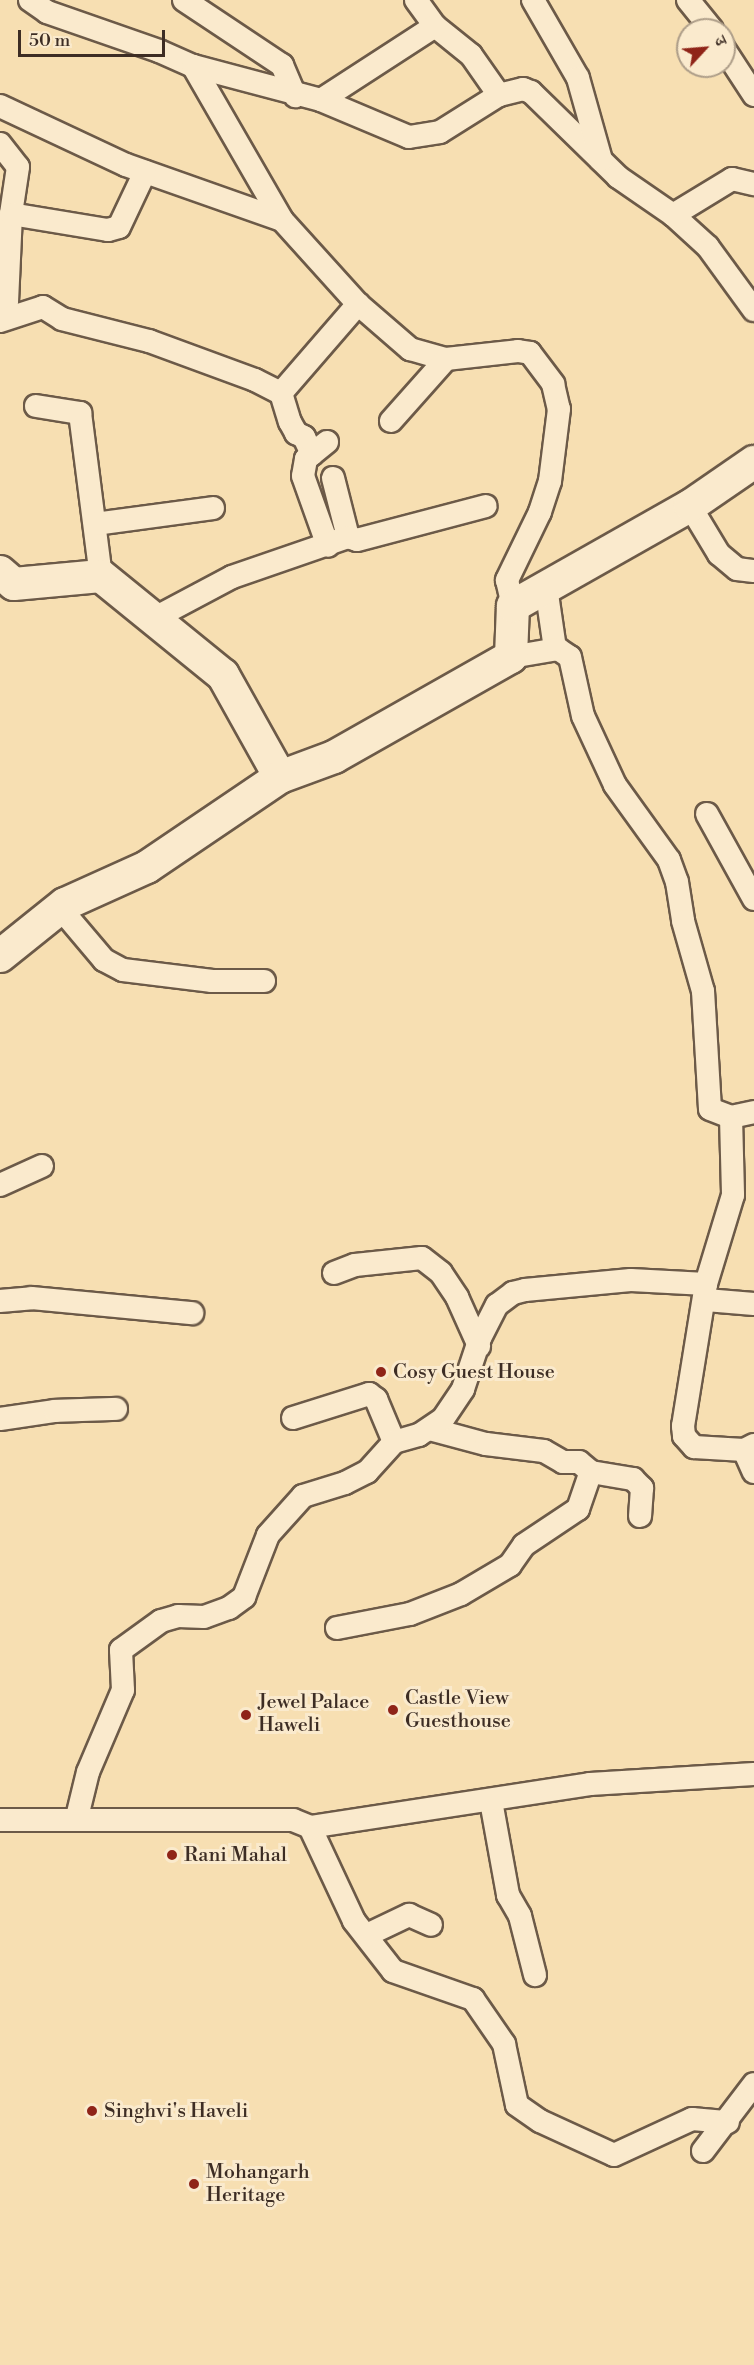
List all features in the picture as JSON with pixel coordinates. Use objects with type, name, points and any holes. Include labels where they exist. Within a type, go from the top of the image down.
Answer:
[{"type":"main road","points":[[0,956],[60,908],[147,867],[280,777],[334,757],[511,657],[513,606],[690,506],[754,462]]},
{"type":"main road","points":[[0,572],[14,584],[101,576],[223,675],[280,777]]},
{"type":"street","points":[[30,0],[47,12],[159,51],[193,66],[295,96],[321,100],[409,137],[425,137],[440,132],[499,95],[523,89],[531,92],[602,162],[673,215],[708,247],[754,310]]},
{"type":"street","points":[[184,0],[282,65],[295,96]]},
{"type":"street","points":[[416,0],[435,26],[471,55],[499,95]]},
{"type":"street","points":[[533,0],[578,78],[602,162]]},
{"type":"street","points":[[688,0],[702,18]]},
{"type":"street","points":[[321,100],[435,26]]},
{"type":"street","points":[[193,66],[282,220],[358,304],[410,349],[446,359],[518,351],[530,353],[553,384],[559,409],[550,481],[540,512],[507,580],[513,606]]},
{"type":"street","points":[[736,67],[754,95]]},
{"type":"street","points":[[0,106],[145,172],[282,220]]},
{"type":"street","points":[[2,149],[18,167],[11,214],[3,311],[43,307],[62,319],[149,341],[281,393]]},
{"type":"street","points":[[11,214],[108,230],[119,227],[145,172]]},
{"type":"street","points":[[673,215],[732,179],[754,184]]},
{"type":"street","points":[[281,393],[358,304]]},
{"type":"street","points":[[391,421],[446,359]]},
{"type":"street","points":[[281,393],[296,433],[320,448],[306,459],[303,476],[338,541]]},
{"type":"street","points":[[36,405],[80,413],[101,576]]},
{"type":"street","points":[[333,478],[338,541]]},
{"type":"street","points":[[153,619],[232,577],[338,541],[357,540],[486,506]]},
{"type":"street","points":[[690,506],[719,554],[737,569],[754,571]]},
{"type":"street","points":[[95,524],[213,508]]},
{"type":"street","points":[[546,587],[555,650]]},
{"type":"street","points":[[511,657],[555,650],[570,657],[583,716],[615,785],[669,860],[677,882],[683,921],[703,991],[710,1109],[731,1117],[754,1112]]},
{"type":"street","points":[[707,814],[754,899]]},
{"type":"street","points":[[60,908],[104,960],[123,970],[212,981],[264,981]]},
{"type":"street","points":[[731,1117],[733,1195],[706,1292],[684,1436],[694,1447],[749,1447],[754,1472]]},
{"type":"street","points":[[0,1185],[42,1166]]},
{"type":"street","points":[[334,1273],[354,1265],[422,1258],[441,1274],[457,1297],[479,1346]]},
{"type":"street","points":[[77,1817],[88,1772],[123,1690],[121,1650],[150,1625],[178,1616],[204,1617],[230,1608],[244,1597],[268,1536],[303,1496],[367,1472],[394,1442],[430,1430],[443,1419],[463,1389],[497,1305],[513,1293],[631,1280],[706,1292],[754,1304]]},
{"type":"street","points":[[0,1301],[32,1298],[192,1313]]},
{"type":"street","points":[[293,1418],[369,1394],[376,1399],[394,1442]]},
{"type":"street","points":[[0,1419],[55,1411],[116,1409]]},
{"type":"street","points":[[430,1430],[486,1444],[544,1450],[563,1462],[579,1462],[591,1472],[638,1481],[642,1492],[640,1516]]},
{"type":"street","points":[[337,1628],[410,1614],[461,1594],[510,1565],[524,1545],[578,1509],[591,1472]]},
{"type":"street","points":[[0,1820],[77,1817],[293,1821],[310,1827],[590,1784],[754,1774]]},
{"type":"street","points":[[491,1801],[508,1895],[520,1916],[535,1975]]},
{"type":"street","points":[[310,1827],[331,1878],[354,1922],[367,1935],[393,1971],[472,1999],[504,2044],[517,2105],[540,2121],[614,2155],[692,2120],[728,2122]]},
{"type":"street","points":[[367,1935],[409,1915],[431,1925]]},
{"type":"street","points":[[703,2151],[728,2122],[754,2084]]},
{"type":"place","name":"Cosy Guest House","points":[[381,1372]]},
{"type":"place","name":"Castle View Guesthouse","points":[[393,1710]]},
{"type":"place","name":"Jewel Palace Haweli","points":[[246,1715]]},
{"type":"place","name":"Rani Mahal","points":[[172,1855]]},
{"type":"place","name":"Singhvi's Haveli","points":[[92,2111]]},
{"type":"place","name":"Mohangarh Heritage","points":[[194,2184]]}]
